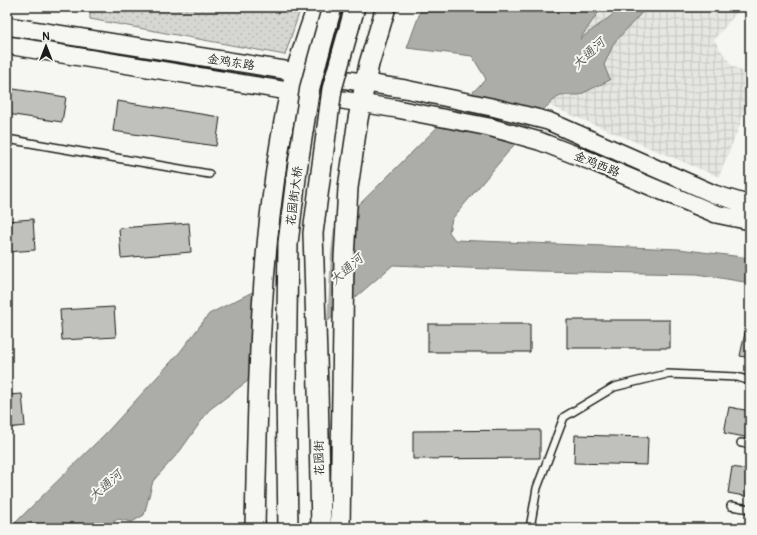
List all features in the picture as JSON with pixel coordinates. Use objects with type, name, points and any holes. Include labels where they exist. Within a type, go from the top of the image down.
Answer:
[{"type":"main road","points":[[255,528],[258,395],[264,279],[278,160],[291,92],[317,7]]},
{"type":"main road","name":"花园街大桥","points":[[288,528],[286,390],[289,235],[297,170],[310,87],[332,7]]},
{"type":"main road","name":"花园街大桥","points":[[318,388],[313,233],[332,89],[355,7]]},
{"type":"main road","points":[[340,528],[343,316],[348,188],[366,83],[386,7]]},
{"type":"main road","name":"花园街","points":[[318,388],[321,528]]},
{"type":"street","name":"金鸡东路","points":[[7,26],[366,83],[455,99]]},
{"type":"street","name":"金鸡东路","points":[[7,45],[441,117]]},
{"type":"street","name":"金鸡西路","points":[[455,99],[548,121],[714,194],[750,205]]},
{"type":"street","name":"金鸡西路","points":[[441,117],[489,127],[539,141],[716,214],[750,221]]},
{"type":"lane","points":[[7,139],[209,174]]},
{"type":"lane","points":[[530,528],[537,488],[564,417],[614,387],[667,374],[737,377],[750,381]]},
{"type":"lane","points":[[741,443],[750,444]]},
{"type":"lane","points":[[731,506],[750,509]]},
{"type":"shaded area","points":[[90,7],[301,7],[285,55],[90,19]]},
{"type":"shaded area","points":[[459,7],[738,7],[740,9],[714,40],[732,66],[750,75],[750,99],[719,177],[486,79]]},
{"type":"water","name":"大通河","points":[[422,7],[602,7],[580,39],[623,7],[647,7],[614,43],[604,65],[610,80],[579,95],[560,95],[544,109],[452,219],[449,232],[455,240],[679,249],[750,258],[750,283],[697,274],[538,271],[393,265],[328,321],[209,410],[180,451],[153,481],[144,515],[132,522],[118,519],[104,528],[10,528],[106,433],[180,352],[209,314],[290,273],[486,79],[472,56],[407,48]]},
{"type":"pier","points":[[334,227],[327,324],[258,376],[263,284],[289,271]]},
{"type":"building","points":[[7,88],[66,97],[62,122],[7,114]]},
{"type":"building","points":[[117,101],[220,117],[216,146],[113,131]]},
{"type":"building","points":[[33,219],[35,250],[7,252],[7,221]]},
{"type":"building","points":[[189,223],[191,252],[121,258],[119,228]]},
{"type":"building","points":[[114,307],[116,337],[62,340],[60,310]]},
{"type":"building","points":[[567,320],[670,320],[670,348],[567,348]]},
{"type":"building","points":[[428,324],[530,324],[530,352],[428,352]]},
{"type":"building","points":[[746,328],[750,329],[750,358],[740,356]]},
{"type":"building","points":[[22,394],[25,426],[7,428],[7,395]]},
{"type":"building","points":[[729,407],[750,411],[750,438],[724,433]]},
{"type":"building","points":[[540,430],[540,458],[413,459],[413,431]]},
{"type":"building","points":[[575,435],[648,437],[647,465],[574,463]]},
{"type":"building","points":[[732,467],[750,470],[750,497],[728,493]]}]
